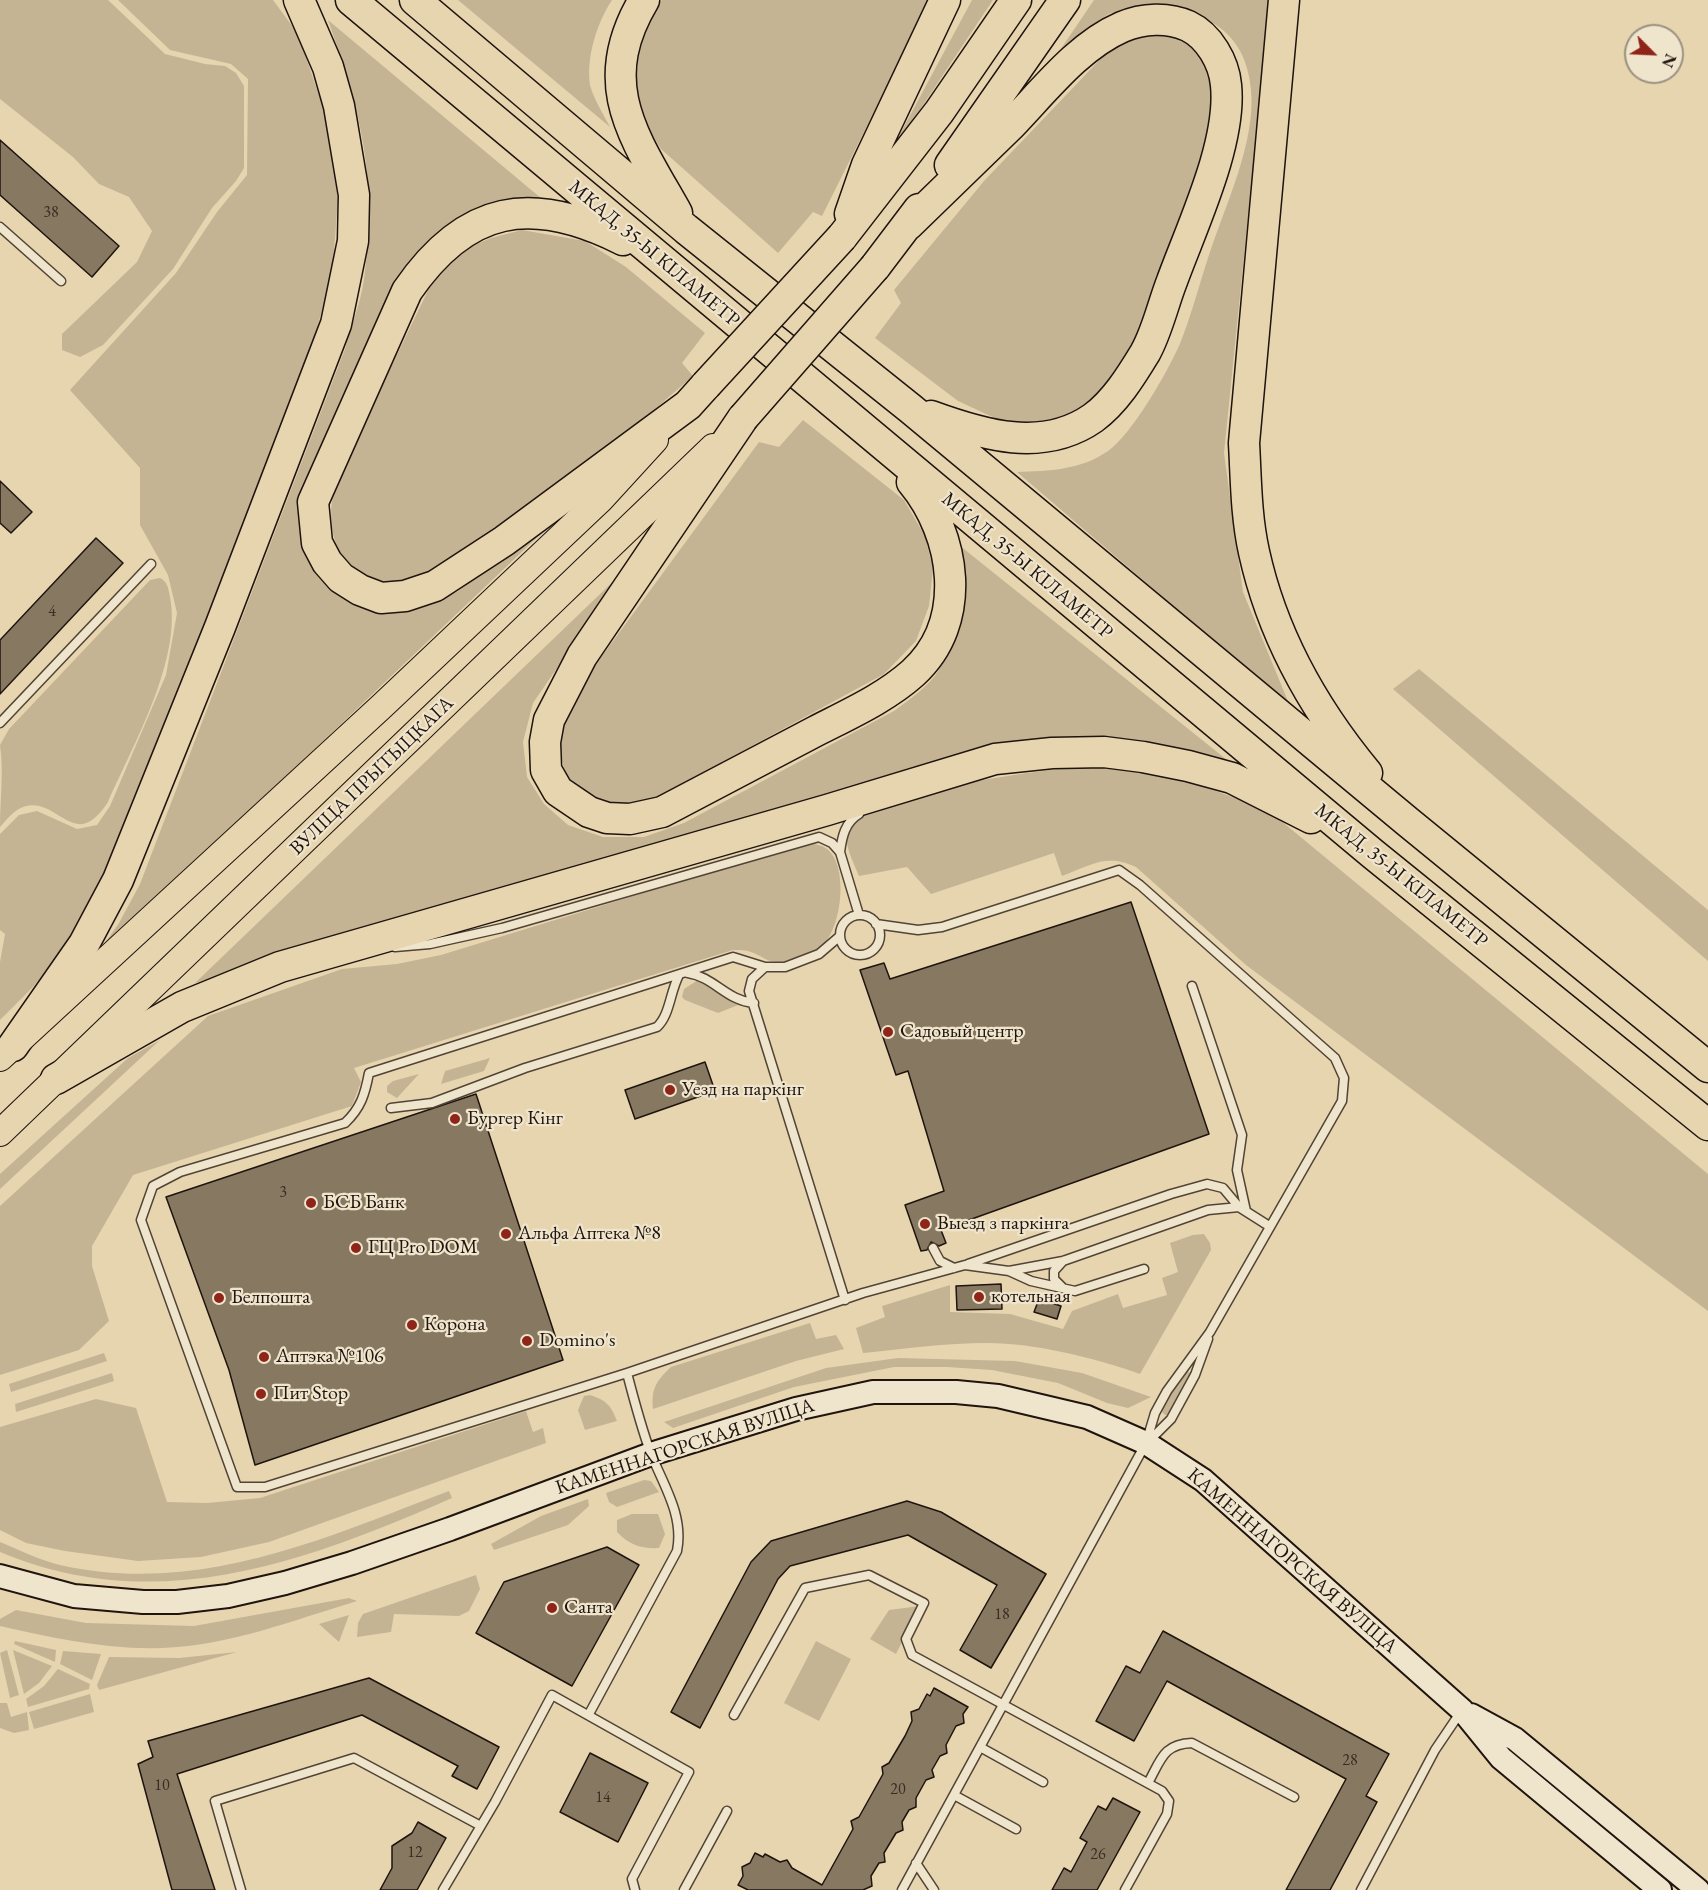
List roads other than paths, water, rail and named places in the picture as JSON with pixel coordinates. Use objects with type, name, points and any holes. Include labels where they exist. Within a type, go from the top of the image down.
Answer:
[{"type":"highway","points":[[7,1052],[84,944],[118,880],[220,627],[336,324],[353,241],[354,195],[339,106],[328,67],[299,0]]},
{"type":"highway","name":"МКАД, 35-Ы КІЛАМЕТР","points":[[351,0],[885,449],[1373,854],[1708,1125]]},
{"type":"highway","name":"МКАД, 35-Ы КІЛАМЕТР","points":[[415,0],[686,229],[911,409],[1408,822],[1708,1067]]},
{"type":"highway","points":[[644,0],[627,28],[620,65],[621,93],[632,132],[686,229]]},
{"type":"highway","points":[[842,237],[867,165],[945,0]]},
{"type":"highway","points":[[658,258],[608,233],[563,217],[528,212],[498,216],[470,227],[449,241],[427,262],[407,291],[313,502],[317,543],[327,562],[341,578],[360,590],[381,598],[405,596],[435,586],[504,541],[697,395],[842,237],[939,112],[1016,0]]},
{"type":"highway","points":[[885,449],[922,494],[944,537],[950,565],[951,592],[947,617],[934,645],[914,672],[880,698],[662,812],[630,819],[607,818],[589,812],[558,791],[546,770],[545,742],[549,720],[582,656],[740,421],[875,267],[908,225],[1065,0]]},
{"type":"highway","points":[[1284,0],[1244,443],[1246,498],[1253,550],[1266,599],[1293,665],[1353,756],[1408,822]]},
{"type":"highway","points":[[908,225],[1070,65],[1103,37],[1124,26],[1152,20],[1176,21],[1198,31],[1216,52],[1227,84],[1226,124],[1209,180],[1146,351],[1119,392],[1095,417],[1071,431],[1046,438],[1023,439],[971,430],[911,409]]},
{"type":"highway","points":[[56,1079],[182,1007],[280,967],[995,759],[1052,753],[1104,752],[1188,766],[1232,778],[1296,809],[1373,854]]},
{"type":"main road","points":[[7,1052],[382,706],[601,499],[697,395]]},
{"type":"main road","name":"ВУЛІЦА ПРЫТЫЦКАГА","points":[[0,1133],[740,421]]},
{"type":"main road","name":"КАМЕННАГОРСКАЯ ВУЛІЦА","points":[[0,1576],[74,1596],[143,1602],[177,1602],[228,1596],[285,1583],[363,1559],[651,1454],[744,1423],[819,1403],[873,1392],[902,1391],[998,1396],[1087,1417],[1146,1443],[1203,1480],[1462,1710],[1501,1758],[1660,1890]]},
{"type":"main road","name":"КАМЕННАГОРСКАЯ ВУЛІЦА","points":[[1462,1710],[1515,1738],[1698,1890]]},
{"type":"lane","points":[[0,227],[61,281]]},
{"type":"lane","points":[[0,723],[151,564]]},
{"type":"lane","points":[[840,852],[843,833],[851,818],[876,804],[958,770]]},
{"type":"lane","points":[[323,955],[430,944],[502,928],[819,837],[832,843],[840,852],[859,915]]},
{"type":"lane","points":[[876,924],[918,930],[942,927],[1119,870],[1140,885],[1335,1058],[1344,1078],[1342,1101],[1210,1332],[1167,1391],[1155,1413],[1146,1443],[902,1890]]},
{"type":"lane","points":[[840,936],[846,949],[856,955],[867,954],[876,947],[880,937],[876,924],[870,917],[859,915],[849,919],[840,936],[819,954],[785,967],[765,968],[733,957],[369,1073],[364,1097],[356,1113],[345,1123],[180,1172],[153,1186],[141,1220],[237,1487],[265,1487],[627,1373],[845,1300],[964,1265],[1171,1194],[1207,1184],[1223,1188],[1243,1209],[1269,1226]]},
{"type":"lane","points":[[765,968],[752,979],[749,991],[845,1300]]},
{"type":"lane","points":[[683,974],[708,979],[731,998],[754,1003]]},
{"type":"lane","points":[[391,1108],[432,1103],[525,1068],[657,1027],[663,1021],[671,989],[683,974]]},
{"type":"lane","points":[[1192,986],[1242,1135],[1237,1170],[1243,1209]]},
{"type":"lane","points":[[1009,1271],[1063,1261],[1208,1210],[1243,1209]]},
{"type":"lane","points":[[933,1248],[940,1261],[954,1268]]},
{"type":"lane","points":[[1063,1261],[1054,1271],[1054,1279],[1063,1288]]},
{"type":"lane","points":[[964,1265],[1009,1271],[1031,1281],[1075,1291],[1144,1269]]},
{"type":"lane","points":[[1146,1443],[1171,1419],[1195,1375],[1210,1332]]},
{"type":"lane","points":[[589,1714],[677,1551],[681,1533],[670,1497],[651,1454],[627,1373]]},
{"type":"lane","points":[[734,1715],[805,1588],[869,1575],[924,1603],[906,1639],[912,1655],[1162,1791],[1169,1801],[1167,1814],[1125,1890]]},
{"type":"lane","points":[[443,1890],[479,1825],[495,1802],[552,1695],[689,1772],[632,1879],[635,1890]]},
{"type":"lane","points":[[1361,1890],[1436,1750],[1462,1710]]},
{"type":"lane","points":[[1148,1783],[1165,1753],[1177,1743],[1192,1743],[1294,1797]]},
{"type":"lane","points":[[980,1747],[1042,1782]]},
{"type":"lane","points":[[241,1890],[215,1801],[354,1758],[479,1825]]},
{"type":"lane","points":[[954,1795],[1016,1829]]},
{"type":"lane","points":[[684,1890],[727,1811]]},
{"type":"lane","points":[[916,1863],[934,1890]]},
{"type":"place","name":"Садовый центр","points":[[888,1032]]},
{"type":"place","name":"Уезд на паркінг","points":[[670,1090]]},
{"type":"place","name":"Бургер Кінг","points":[[455,1119]]},
{"type":"place","name":"БСБ Банк","points":[[311,1203]]},
{"type":"place","name":"Выезд з паркінга","points":[[925,1224]]},
{"type":"place","name":"Альфа Аптека №8","points":[[506,1234]]},
{"type":"place","name":"ГЦ Pro DOM","points":[[356,1248]]},
{"type":"place","name":"котельная","points":[[979,1297]]},
{"type":"place","name":"Белпошта","points":[[219,1298]]},
{"type":"place","name":"Корона","points":[[412,1325]]},
{"type":"place","name":"Domino's","points":[[527,1341]]},
{"type":"place","name":"Аптэка №106","points":[[264,1357]]},
{"type":"place","name":"Пит Stop","points":[[261,1394]]},
{"type":"place","name":"Санта","points":[[552,1608]]}]
